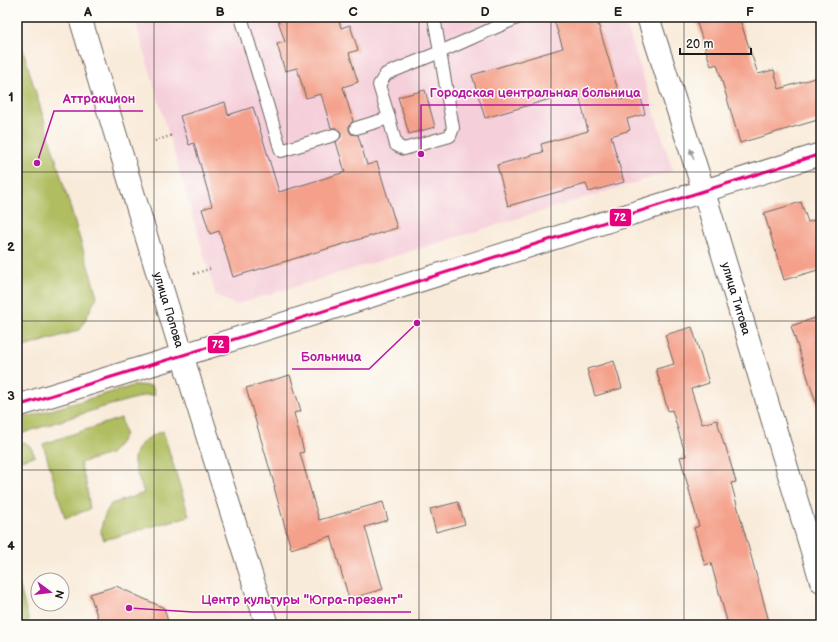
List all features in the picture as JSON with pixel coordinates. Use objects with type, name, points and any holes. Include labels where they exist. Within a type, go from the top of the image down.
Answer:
[{"type":"street","name":"улица Попова","points":[[80,17],[182,355],[267,625]]},
{"type":"street","name":"улица Титова","points":[[648,17],[704,192],[821,581]]},
{"type":"street","points":[[17,406],[704,192],[821,154]]},
{"type":"lane","points":[[241,17],[281,151],[334,135]]},
{"type":"lane","points":[[434,17],[440,52],[453,128],[450,136],[404,150],[396,145],[379,85],[386,74],[440,52],[519,17]]},
{"type":"lane","points":[[356,128],[388,118]]},
{"type":"path","points":[[154,141],[173,135]]},
{"type":"path","points":[[194,274],[212,268]]},
{"type":"shaded area","points":[[134,17],[624,17],[673,171],[235,305],[216,295]]},
{"type":"green space","points":[[17,30],[97,296],[80,330],[17,349]]},
{"type":"green space","points":[[136,385],[152,386],[155,395],[147,395],[100,408],[17,435],[17,420]]},
{"type":"green space","points":[[121,418],[125,434],[120,443],[110,454],[80,463],[86,483],[90,509],[65,518],[43,444]]},
{"type":"green space","points":[[163,431],[189,516],[104,540],[101,536],[102,523],[111,504],[144,493],[134,462],[136,451],[143,442]]},
{"type":"green space","points":[[24,442],[30,446],[35,456],[17,461],[17,443]]},
{"type":"green space","points":[[17,576],[29,622],[27,625],[17,625]]},
{"type":"building","points":[[277,17],[338,17],[341,28],[350,25],[358,50],[349,53],[358,82],[343,87],[353,121],[349,126],[349,130],[351,134],[358,135],[367,165],[377,162],[397,228],[233,277],[219,231],[210,234],[202,209],[212,206],[194,143],[189,145],[180,116],[225,102],[228,115],[253,107],[279,192],[345,172],[336,142],[341,137],[341,132],[336,128],[331,128],[321,94],[306,98],[297,68],[285,71],[277,44],[285,42]]},
{"type":"building","points":[[553,17],[596,17],[621,100],[640,94],[645,114],[627,119],[630,130],[611,136],[624,182],[589,192],[586,184],[508,206],[497,165],[543,152],[541,144],[588,131],[578,91],[485,118],[472,75],[563,48]]},
{"type":"building","points":[[695,17],[739,17],[758,74],[774,70],[779,89],[821,76],[821,119],[740,143],[717,64],[711,66]]},
{"type":"building","points":[[425,90],[435,127],[409,134],[398,97]]},
{"type":"building","points":[[801,202],[808,222],[821,218],[821,269],[784,280],[764,213]]},
{"type":"building","points":[[821,316],[821,406],[817,406],[791,326]]},
{"type":"building","points":[[692,327],[709,383],[691,389],[702,424],[717,420],[736,482],[731,483],[770,625],[728,625],[711,563],[705,565],[694,528],[699,526],[680,457],[686,456],[672,410],[668,411],[656,369],[674,364],[665,335]]},
{"type":"building","points":[[614,361],[622,388],[595,396],[587,369]]},
{"type":"building","points":[[290,375],[301,411],[294,413],[304,452],[300,453],[319,520],[383,502],[388,520],[365,527],[383,589],[349,599],[331,536],[291,549],[275,487],[246,388]]},
{"type":"building","points":[[458,502],[465,524],[436,532],[430,509]]},
{"type":"building","points":[[116,586],[164,608],[169,625],[100,625],[90,594]]},
{"type":"transit line","name":"72","points":[[17,406],[219,344],[821,154]]},
{"type":"place","name":"Городская центральная больница","points":[[421,154]]},
{"type":"place","name":"Аттракцион","points":[[37,163]]},
{"type":"place","name":"Больница","points":[[417,323]]},
{"type":"place","name":"Центр культуры \"Югра-презент\"","points":[[129,608]]}]
